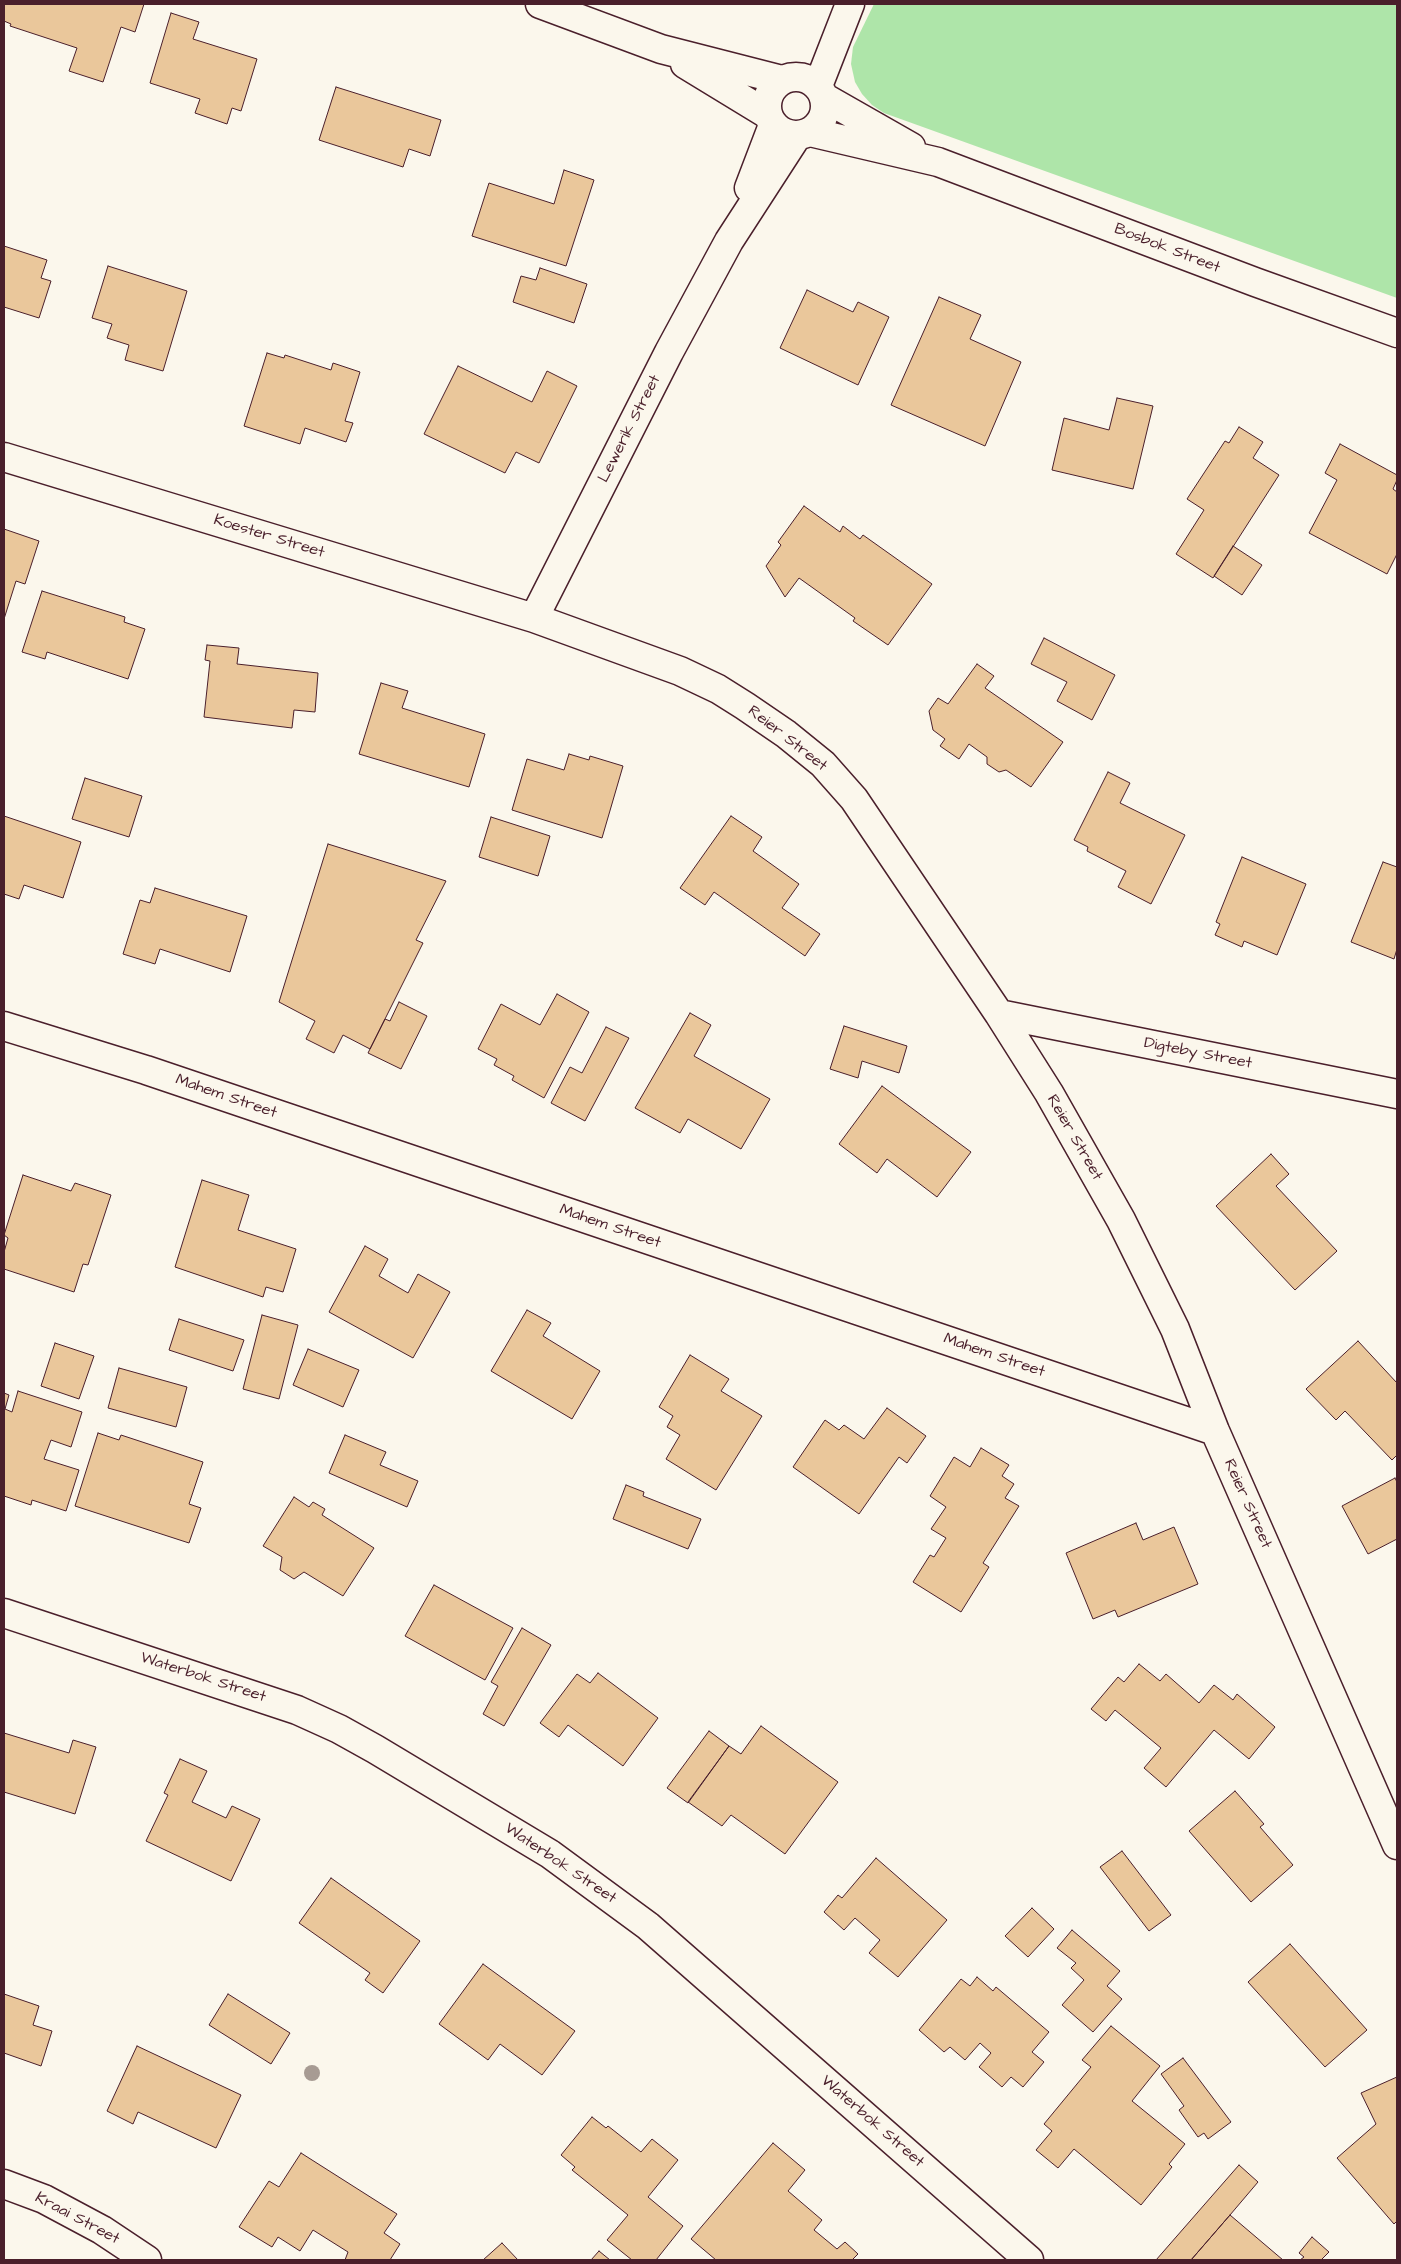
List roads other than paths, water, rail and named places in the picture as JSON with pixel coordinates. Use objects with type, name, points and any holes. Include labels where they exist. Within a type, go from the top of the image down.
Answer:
[{"type":"street","name":"Bosbok Street","points":[[540,4],[661,50],[805,85],[938,162]]},
{"type":"street","points":[[805,85],[845,4]]},
{"type":"street","points":[[805,85],[850,4]]},
{"type":"street","name":"Bosbok Street","points":[[661,50],[787,127],[938,162],[1255,282],[1397,333]]},
{"type":"street","points":[[787,127],[767,98],[775,84],[805,85]]},
{"type":"street","name":"Lewerik Street","points":[[534,618],[669,352],[729,241],[787,127],[823,118],[825,111],[805,85]]},
{"type":"street","name":"Koester Street","points":[[4,457],[534,618]]},
{"type":"street","name":"Reier Street","points":[[534,618],[680,671],[718,689],[786,734],[823,764],[854,799],[1000,1014],[1049,1093],[1121,1220],[1174,1329],[1216,1431],[1397,1845]]},
{"type":"street","name":"Digteby Street","points":[[1000,1014],[1397,1094]]},
{"type":"street","name":"Mahem Street","points":[[4,1026],[155,1073],[1216,1431]]},
{"type":"street","name":"Waterbok Street","points":[[4,1613],[297,1710],[339,1729],[375,1749],[550,1854],[648,1926],[1029,2260]]},
{"type":"street","name":"Kraai Street","points":[[4,2184],[52,2204],[102,2230],[147,2260]]}]
